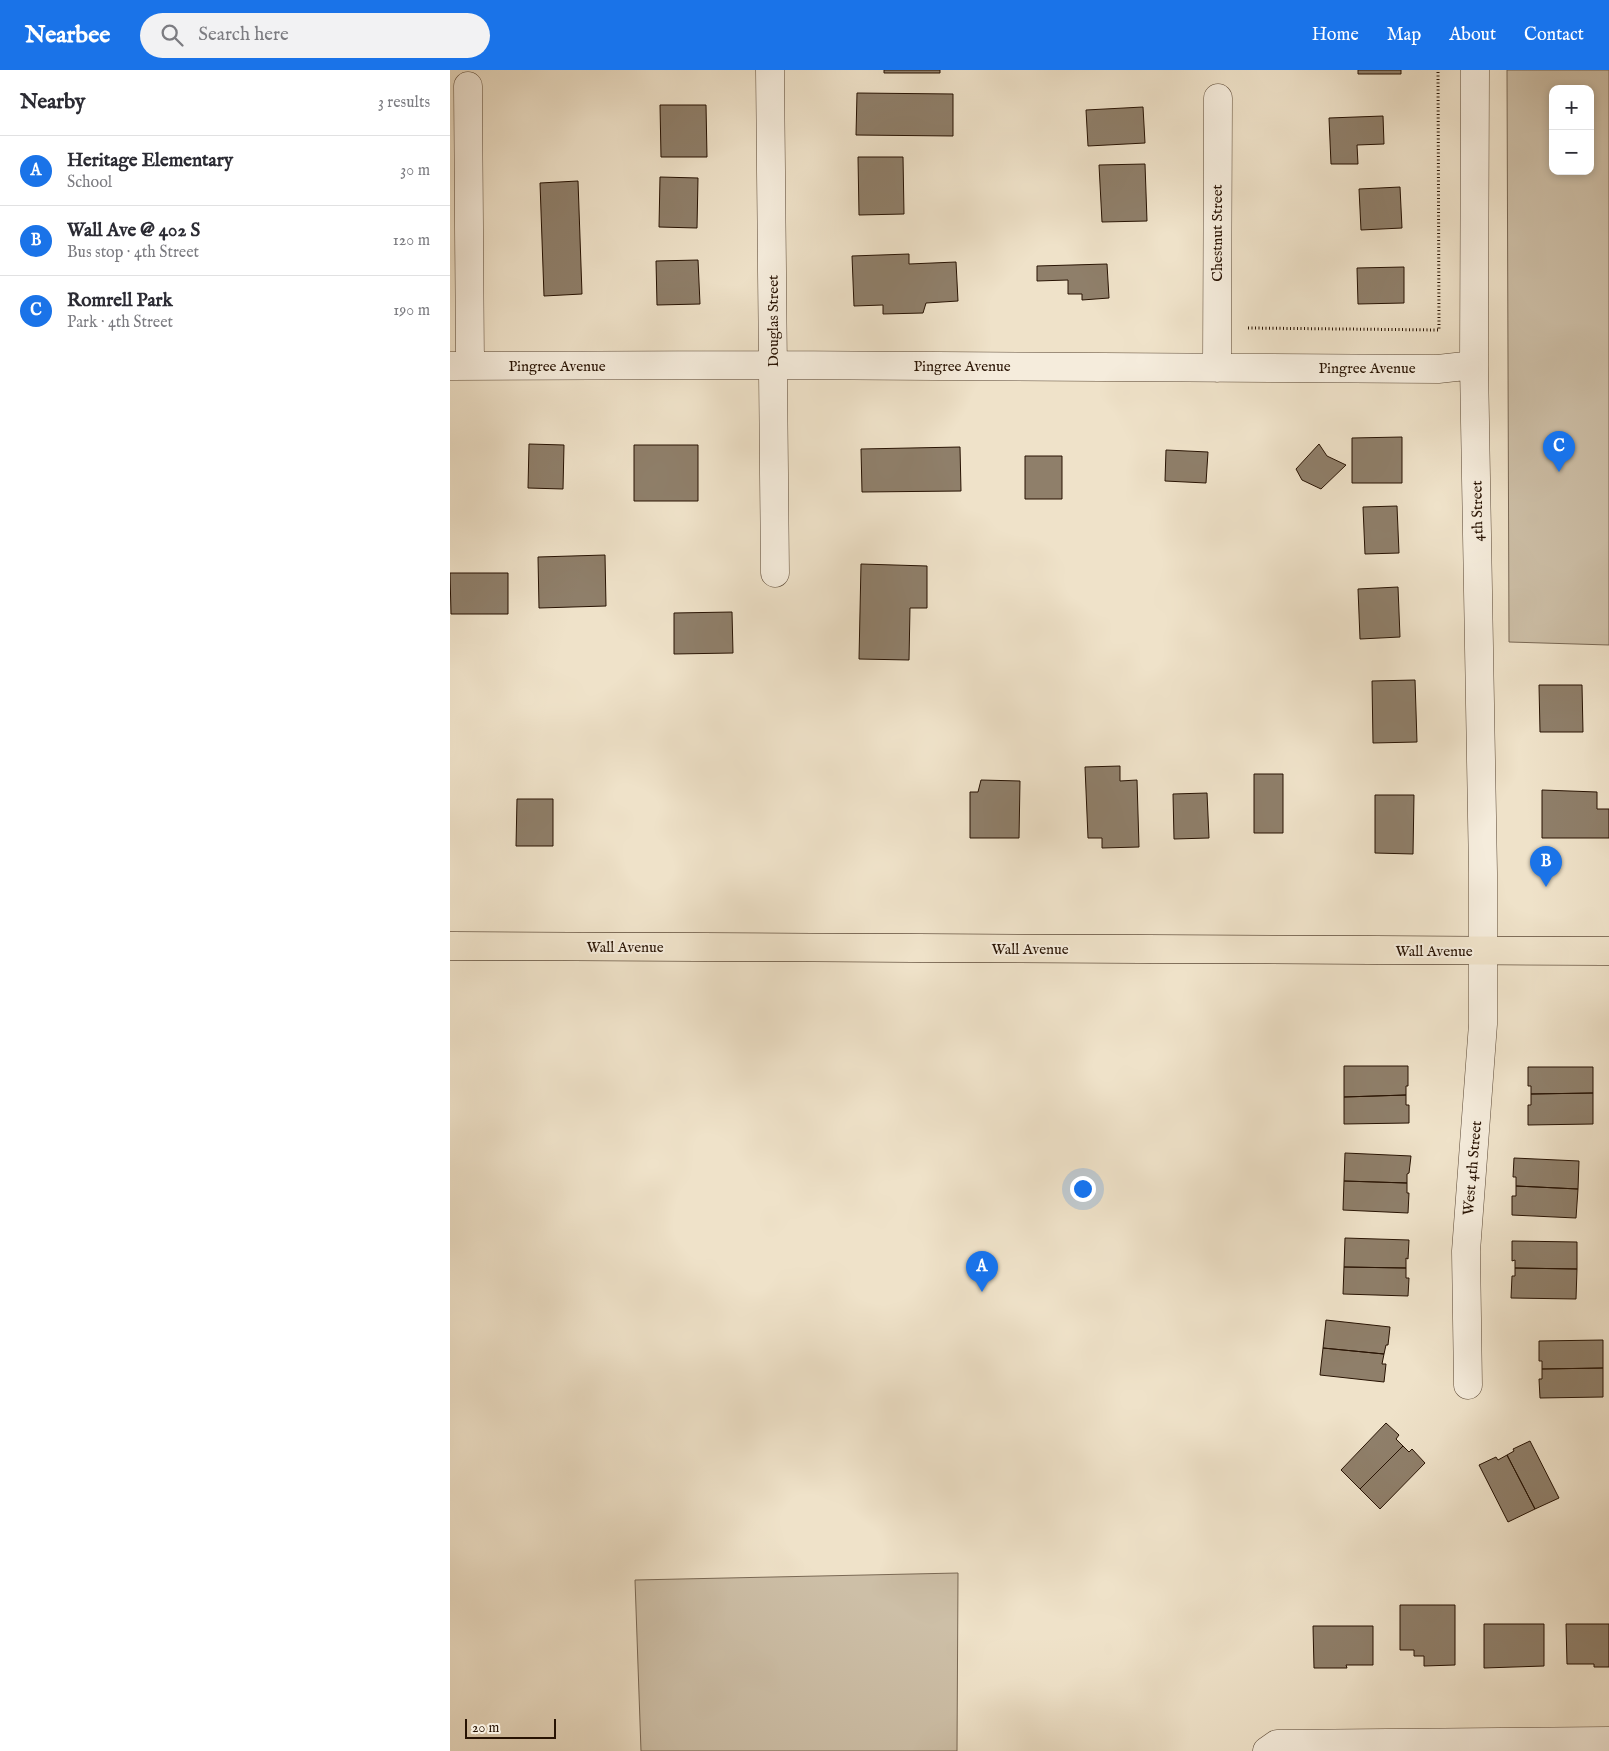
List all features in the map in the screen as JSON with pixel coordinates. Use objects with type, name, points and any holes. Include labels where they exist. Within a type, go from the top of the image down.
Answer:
[{"type":"main road","name":"Wall Avenue","points":[[450,946],[1609,951]]},
{"type":"street","name":"Douglas Street","points":[[770,70],[775,573]]},
{"type":"street","name":"4th Street","points":[[1475,70],[1474,365],[1483,951]]},
{"type":"street","points":[[460,366],[468,86]]},
{"type":"street","name":"Chestnut Street","points":[[1217,368],[1218,98]]},
{"type":"street","name":"Pingree Avenue","points":[[460,366],[772,365],[1438,369],[1474,365]]},
{"type":"street","name":"West 4th Street","points":[[1468,1385],[1466,1251],[1483,1039],[1483,951]]},
{"type":"street","points":[[1272,1747],[1609,1741]]},
{"type":"path","points":[[1248,328],[1439,330],[1438,70]]},
{"type":"shaded area","points":[[1507,70],[1609,70],[1609,645],[1509,642]]},
{"type":"shaded area","points":[[958,1573],[957,1751],[641,1751],[635,1580]]},
{"type":"building","points":[[884,70],[940,70],[940,73],[884,73]]},
{"type":"building","points":[[1358,70],[1401,70],[1401,74],[1358,74]]},
{"type":"building","points":[[857,93],[953,94],[953,136],[856,135]]},
{"type":"building","points":[[660,105],[706,105],[707,157],[661,157]]},
{"type":"building","points":[[1143,107],[1145,143],[1088,146],[1086,110]]},
{"type":"building","points":[[1383,116],[1384,144],[1357,145],[1358,164],[1331,164],[1329,118]]},
{"type":"building","points":[[858,157],[903,157],[904,214],[859,215]]},
{"type":"building","points":[[1145,164],[1147,221],[1102,222],[1099,165]]},
{"type":"building","points":[[660,177],[698,178],[697,228],[659,227]]},
{"type":"building","points":[[578,181],[582,294],[544,296],[540,183]]},
{"type":"building","points":[[1400,187],[1402,228],[1361,230],[1359,189]]},
{"type":"building","points":[[909,254],[909,264],[956,262],[958,301],[926,303],[923,313],[883,314],[883,305],[854,306],[852,256]]},
{"type":"building","points":[[698,260],[700,304],[657,305],[656,261]]},
{"type":"building","points":[[1107,264],[1109,298],[1082,300],[1082,294],[1068,294],[1068,280],[1037,281],[1037,266]]},
{"type":"building","points":[[1404,267],[1404,303],[1358,304],[1357,268]]},
{"type":"building","points":[[1402,437],[1402,483],[1352,483],[1352,438]]},
{"type":"building","points":[[529,444],[564,445],[563,489],[528,488]]},
{"type":"building","points":[[1319,444],[1327,456],[1346,465],[1321,489],[1302,480],[1296,469]]},
{"type":"building","points":[[634,445],[698,445],[698,501],[634,501]]},
{"type":"building","points":[[960,447],[961,491],[862,492],[861,449]]},
{"type":"building","points":[[1166,450],[1208,452],[1206,483],[1165,481]]},
{"type":"building","points":[[1025,456],[1062,456],[1062,499],[1025,499]]},
{"type":"building","points":[[1397,506],[1399,553],[1365,554],[1363,507]]},
{"type":"building","points":[[605,555],[606,606],[539,608],[538,557]]},
{"type":"building","points":[[861,564],[927,566],[927,608],[910,608],[909,660],[859,659]]},
{"type":"building","points":[[450,573],[508,573],[508,614],[451,614]]},
{"type":"building","points":[[1398,587],[1400,637],[1360,639],[1358,589]]},
{"type":"building","points":[[732,612],[733,653],[674,654],[674,613]]},
{"type":"building","points":[[1415,680],[1417,742],[1373,743],[1372,681]]},
{"type":"building","points":[[1539,685],[1582,685],[1583,732],[1540,732]]},
{"type":"building","points":[[1120,766],[1120,781],[1137,780],[1139,847],[1102,848],[1102,838],[1088,838],[1085,767]]},
{"type":"building","points":[[1254,774],[1283,774],[1283,833],[1254,833]]},
{"type":"building","points":[[981,780],[1020,781],[1019,838],[970,838],[970,792],[978,792]]},
{"type":"building","points":[[1542,790],[1597,792],[1597,809],[1609,809],[1609,838],[1542,838]]},
{"type":"building","points":[[1207,793],[1209,838],[1174,839],[1173,794]]},
{"type":"building","points":[[1375,795],[1414,795],[1413,854],[1375,853]]},
{"type":"building","points":[[517,799],[553,799],[553,846],[516,846]]},
{"type":"building","points":[[1344,1066],[1408,1066],[1406,1095],[1344,1097]]},
{"type":"building","points":[[1528,1067],[1593,1067],[1593,1093],[1531,1094],[1531,1086],[1528,1086]]},
{"type":"building","points":[[1593,1093],[1593,1124],[1528,1125],[1528,1105],[1531,1105],[1531,1094]]},
{"type":"building","points":[[1406,1095],[1406,1105],[1409,1105],[1409,1123],[1344,1124],[1344,1097]]},
{"type":"building","points":[[1345,1153],[1411,1156],[1407,1183],[1344,1181]]},
{"type":"building","points":[[1514,1158],[1579,1161],[1578,1189],[1516,1186],[1516,1177],[1513,1177]]},
{"type":"building","points":[[1344,1181],[1407,1183],[1407,1193],[1409,1193],[1408,1213],[1343,1210]]},
{"type":"building","points":[[1516,1186],[1578,1189],[1576,1218],[1512,1215],[1512,1196],[1516,1196]]},
{"type":"building","points":[[1345,1238],[1409,1240],[1406,1268],[1344,1267]]},
{"type":"building","points":[[1512,1241],[1577,1242],[1577,1269],[1515,1268],[1515,1260],[1512,1261]]},
{"type":"building","points":[[1344,1267],[1406,1268],[1406,1278],[1409,1278],[1408,1296],[1343,1294]]},
{"type":"building","points":[[1515,1268],[1577,1269],[1576,1299],[1511,1298],[1512,1276],[1515,1276]]},
{"type":"building","points":[[1326,1320],[1390,1327],[1388,1345],[1386,1345],[1384,1354],[1323,1348]]},
{"type":"building","points":[[1603,1340],[1603,1368],[1542,1369],[1542,1361],[1539,1361],[1539,1341]]},
{"type":"building","points":[[1323,1348],[1384,1354],[1382,1364],[1386,1364],[1384,1382],[1320,1375]]},
{"type":"building","points":[[1603,1368],[1603,1397],[1540,1398],[1539,1379],[1542,1379],[1542,1369]]},
{"type":"building","points":[[1386,1423],[1399,1435],[1396,1439],[1403,1446],[1360,1489],[1341,1470]]},
{"type":"building","points":[[1530,1441],[1559,1498],[1535,1509],[1507,1455],[1514,1451],[1513,1449]]},
{"type":"building","points":[[1403,1446],[1409,1452],[1412,1449],[1425,1463],[1380,1509],[1360,1489]]},
{"type":"building","points":[[1507,1455],[1535,1509],[1508,1522],[1479,1465],[1496,1457],[1498,1460]]},
{"type":"building","points":[[1400,1605],[1455,1605],[1455,1665],[1424,1666],[1424,1656],[1414,1656],[1414,1650],[1400,1650]]},
{"type":"building","points":[[1484,1624],[1544,1624],[1544,1666],[1484,1668]]},
{"type":"building","points":[[1566,1624],[1609,1624],[1609,1667],[1594,1667],[1594,1664],[1567,1664]]},
{"type":"building","points":[[1313,1626],[1373,1626],[1373,1665],[1346,1665],[1347,1668],[1314,1668]]},
{"type":"place","name":"Romrell Park","points":[[1559,472]]},
{"type":"place","name":"Wall Ave @ 402 S","points":[[1546,887]]},
{"type":"place","name":"Heritage Elementary","points":[[982,1292]]}]
